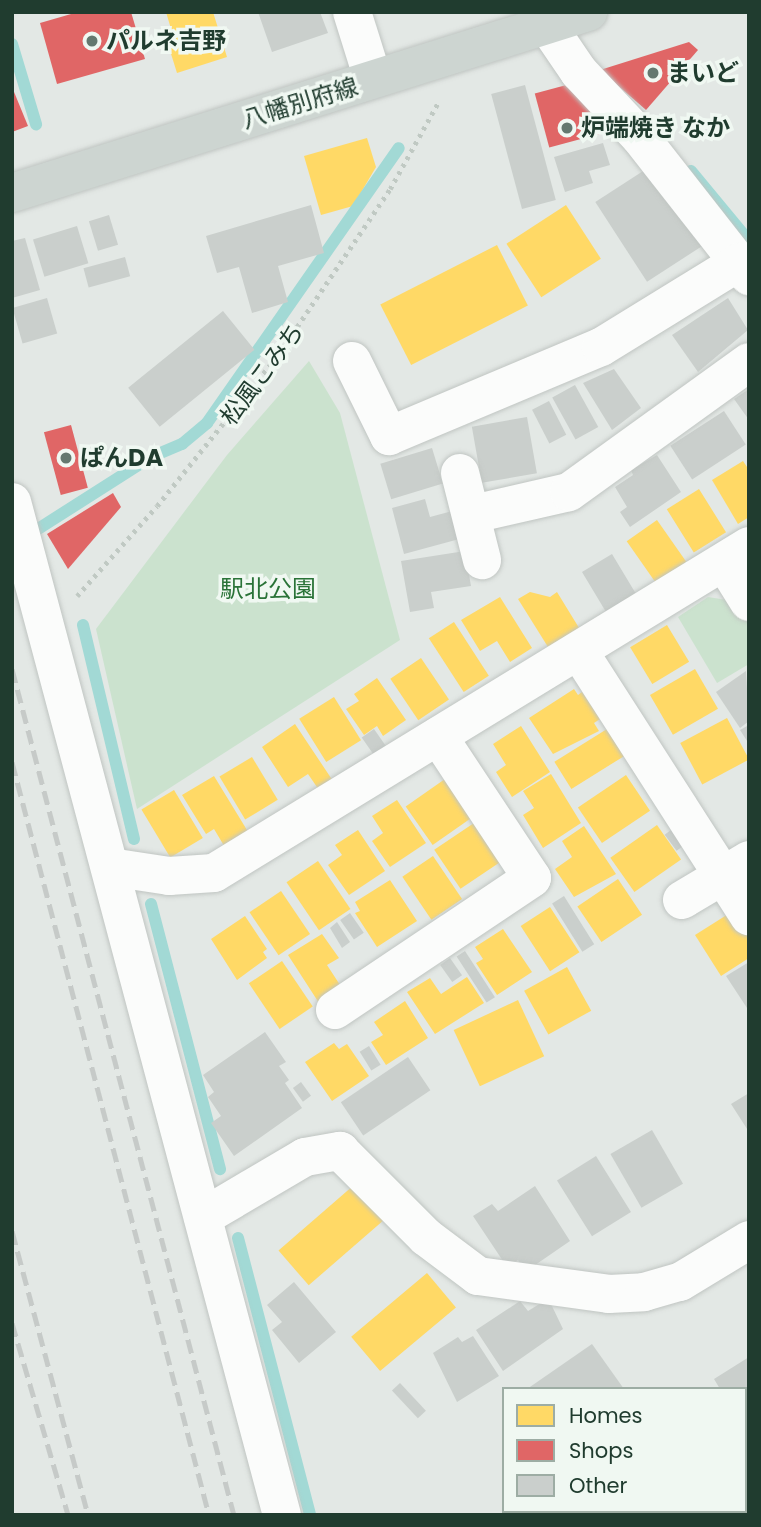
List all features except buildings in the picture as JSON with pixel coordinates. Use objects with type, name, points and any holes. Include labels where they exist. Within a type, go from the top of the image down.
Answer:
[{"type":"main road","name":"八幡別府線","points":[[12,193],[588,12]]},
{"type":"street","points":[[352,12],[373,79]]},
{"type":"street","points":[[352,362],[389,436],[600,347],[744,269],[640,137],[579,72],[547,25]]},
{"type":"street","points":[[473,514],[569,492],[749,362]]},
{"type":"street","points":[[460,473],[473,514],[482,560]]},
{"type":"street","points":[[12,502],[44,632],[110,867],[282,1515]]},
{"type":"street","points":[[110,867],[169,876],[214,873],[580,653],[736,554],[749,602]]},
{"type":"street","points":[[580,653],[736,868],[749,916]]},
{"type":"street","points":[[335,1010],[532,878],[438,736]]},
{"type":"street","points":[[682,900],[736,868]]},
{"type":"street","points":[[203,1217],[305,1157],[340,1151],[426,1237],[478,1276],[609,1294],[644,1292],[680,1282],[749,1240]]},
{"type":"path","name":"松風こみち","points":[[44,632],[158,506],[278,355],[390,188],[467,50]]},
{"type":"green space","name":"駅北公園","points":[[309,361],[340,413],[400,640],[137,809],[96,629],[227,455]]},
{"type":"green space","points":[[708,597],[733,601],[749,625],[749,664],[717,683],[678,617]]},
{"type":"waterway","points":[[12,44],[36,124]]},
{"type":"waterway","points":[[27,536],[151,457],[182,444],[207,423],[399,148]]},
{"type":"waterway","points":[[691,171],[749,241]]},
{"type":"waterway","points":[[83,625],[134,839]]},
{"type":"waterway","points":[[151,904],[220,1169]]},
{"type":"waterway","points":[[238,1238],[310,1515]]},
{"type":"railway","points":[[12,669],[234,1515]]},
{"type":"railway","points":[[12,762],[209,1515]]},
{"type":"railway","points":[[12,1231],[88,1515]]},
{"type":"railway","points":[[12,1323],[68,1515]]},
{"type":"place","name":"パルネ吉野","points":[[92,41]]},
{"type":"place","name":"まいど","points":[[653,73]]},
{"type":"place","name":"炉端焼き なか","points":[[567,128]]},
{"type":"place","name":"ぱんDA","points":[[66,458]]}]
